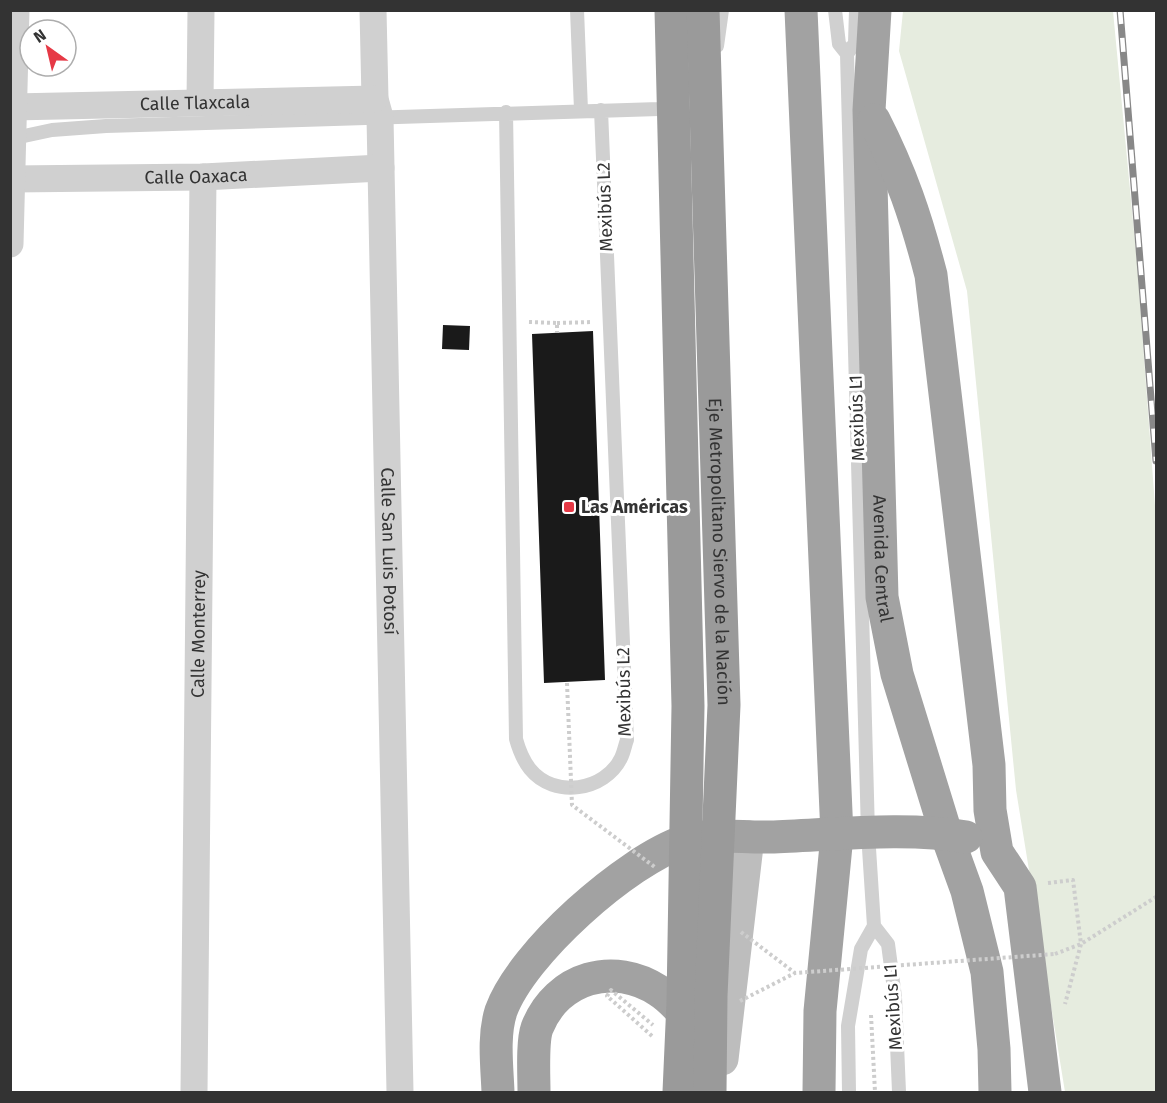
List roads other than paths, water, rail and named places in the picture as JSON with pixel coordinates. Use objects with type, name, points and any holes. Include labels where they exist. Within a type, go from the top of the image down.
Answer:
[{"type":"highway","name":"Eje Metropolitano Siervo de la Nación","points":[[671,10],[688,706],[683,1002],[679,1092]]},
{"type":"highway","name":"Eje Metropolitano Siervo de la Nación","points":[[703,10],[724,705],[711,996],[716,1090]]},
{"type":"highway","points":[[801,10],[852,834],[820,1011],[819,1092]]},
{"type":"highway","name":"Avenida Central","points":[[875,10],[869,110],[882,597],[897,674],[946,833],[967,891],[987,972],[994,1049],[995,1092]]},
{"type":"highway","points":[[869,110],[896,164],[918,223],[931,275],[989,765],[990,810],[997,852],[1020,887],[1045,1092]]},
{"type":"highway","points":[[498,1092],[497,1032],[501,1011],[514,986],[540,951],[613,883],[651,857],[685,841],[712,835],[748,837],[946,833],[966,837],[997,852]]},
{"type":"highway","points":[[534,1092],[536,1031],[548,1005],[588,978],[604,976],[634,978],[659,991],[672,1001],[706,1039],[716,1064],[716,1090]]},
{"type":"main road","points":[[716,1090],[748,837]]},
{"type":"street","points":[[10,244],[15,10]]},
{"type":"street","points":[[200,102],[201,10]]},
{"type":"street","name":"Calle San Luis Potosí","points":[[373,10],[381,168],[400,1092]]},
{"type":"street","name":"Calle Tlaxcala","points":[[13,107],[200,102],[377,108]]},
{"type":"street","name":"Calle Oaxaca","points":[[12,179],[203,177],[381,168]]},
{"type":"street","name":"Calle Monterrey","points":[[195,1092],[203,177]]},
{"type":"lane","points":[[577,10],[581,110]]},
{"type":"lane","points":[[12,139],[52,130],[377,108],[506,112],[658,109],[682,100],[700,81],[716,52],[723,10]]},
{"type":"lane","name":"Mexibús L1","points":[[835,10],[839,44],[848,54]]},
{"type":"lane","name":"Mexibús L1","points":[[856,10],[855,43],[848,54],[852,834],[874,926],[888,944],[895,997],[899,1092]]},
{"type":"lane","name":"Mexibús L2","points":[[506,112],[516,739],[521,756],[531,771],[545,781],[562,787],[579,787],[596,782],[611,772],[621,758],[627,740],[601,110]]},
{"type":"lane","name":"Mexibús L1","points":[[849,1092],[848,1026],[861,948],[874,926]]},
{"type":"railway","points":[[1120,10],[1156,461]]},
{"type":"place","name":"Las Américas","points":[[569,507]]}]
